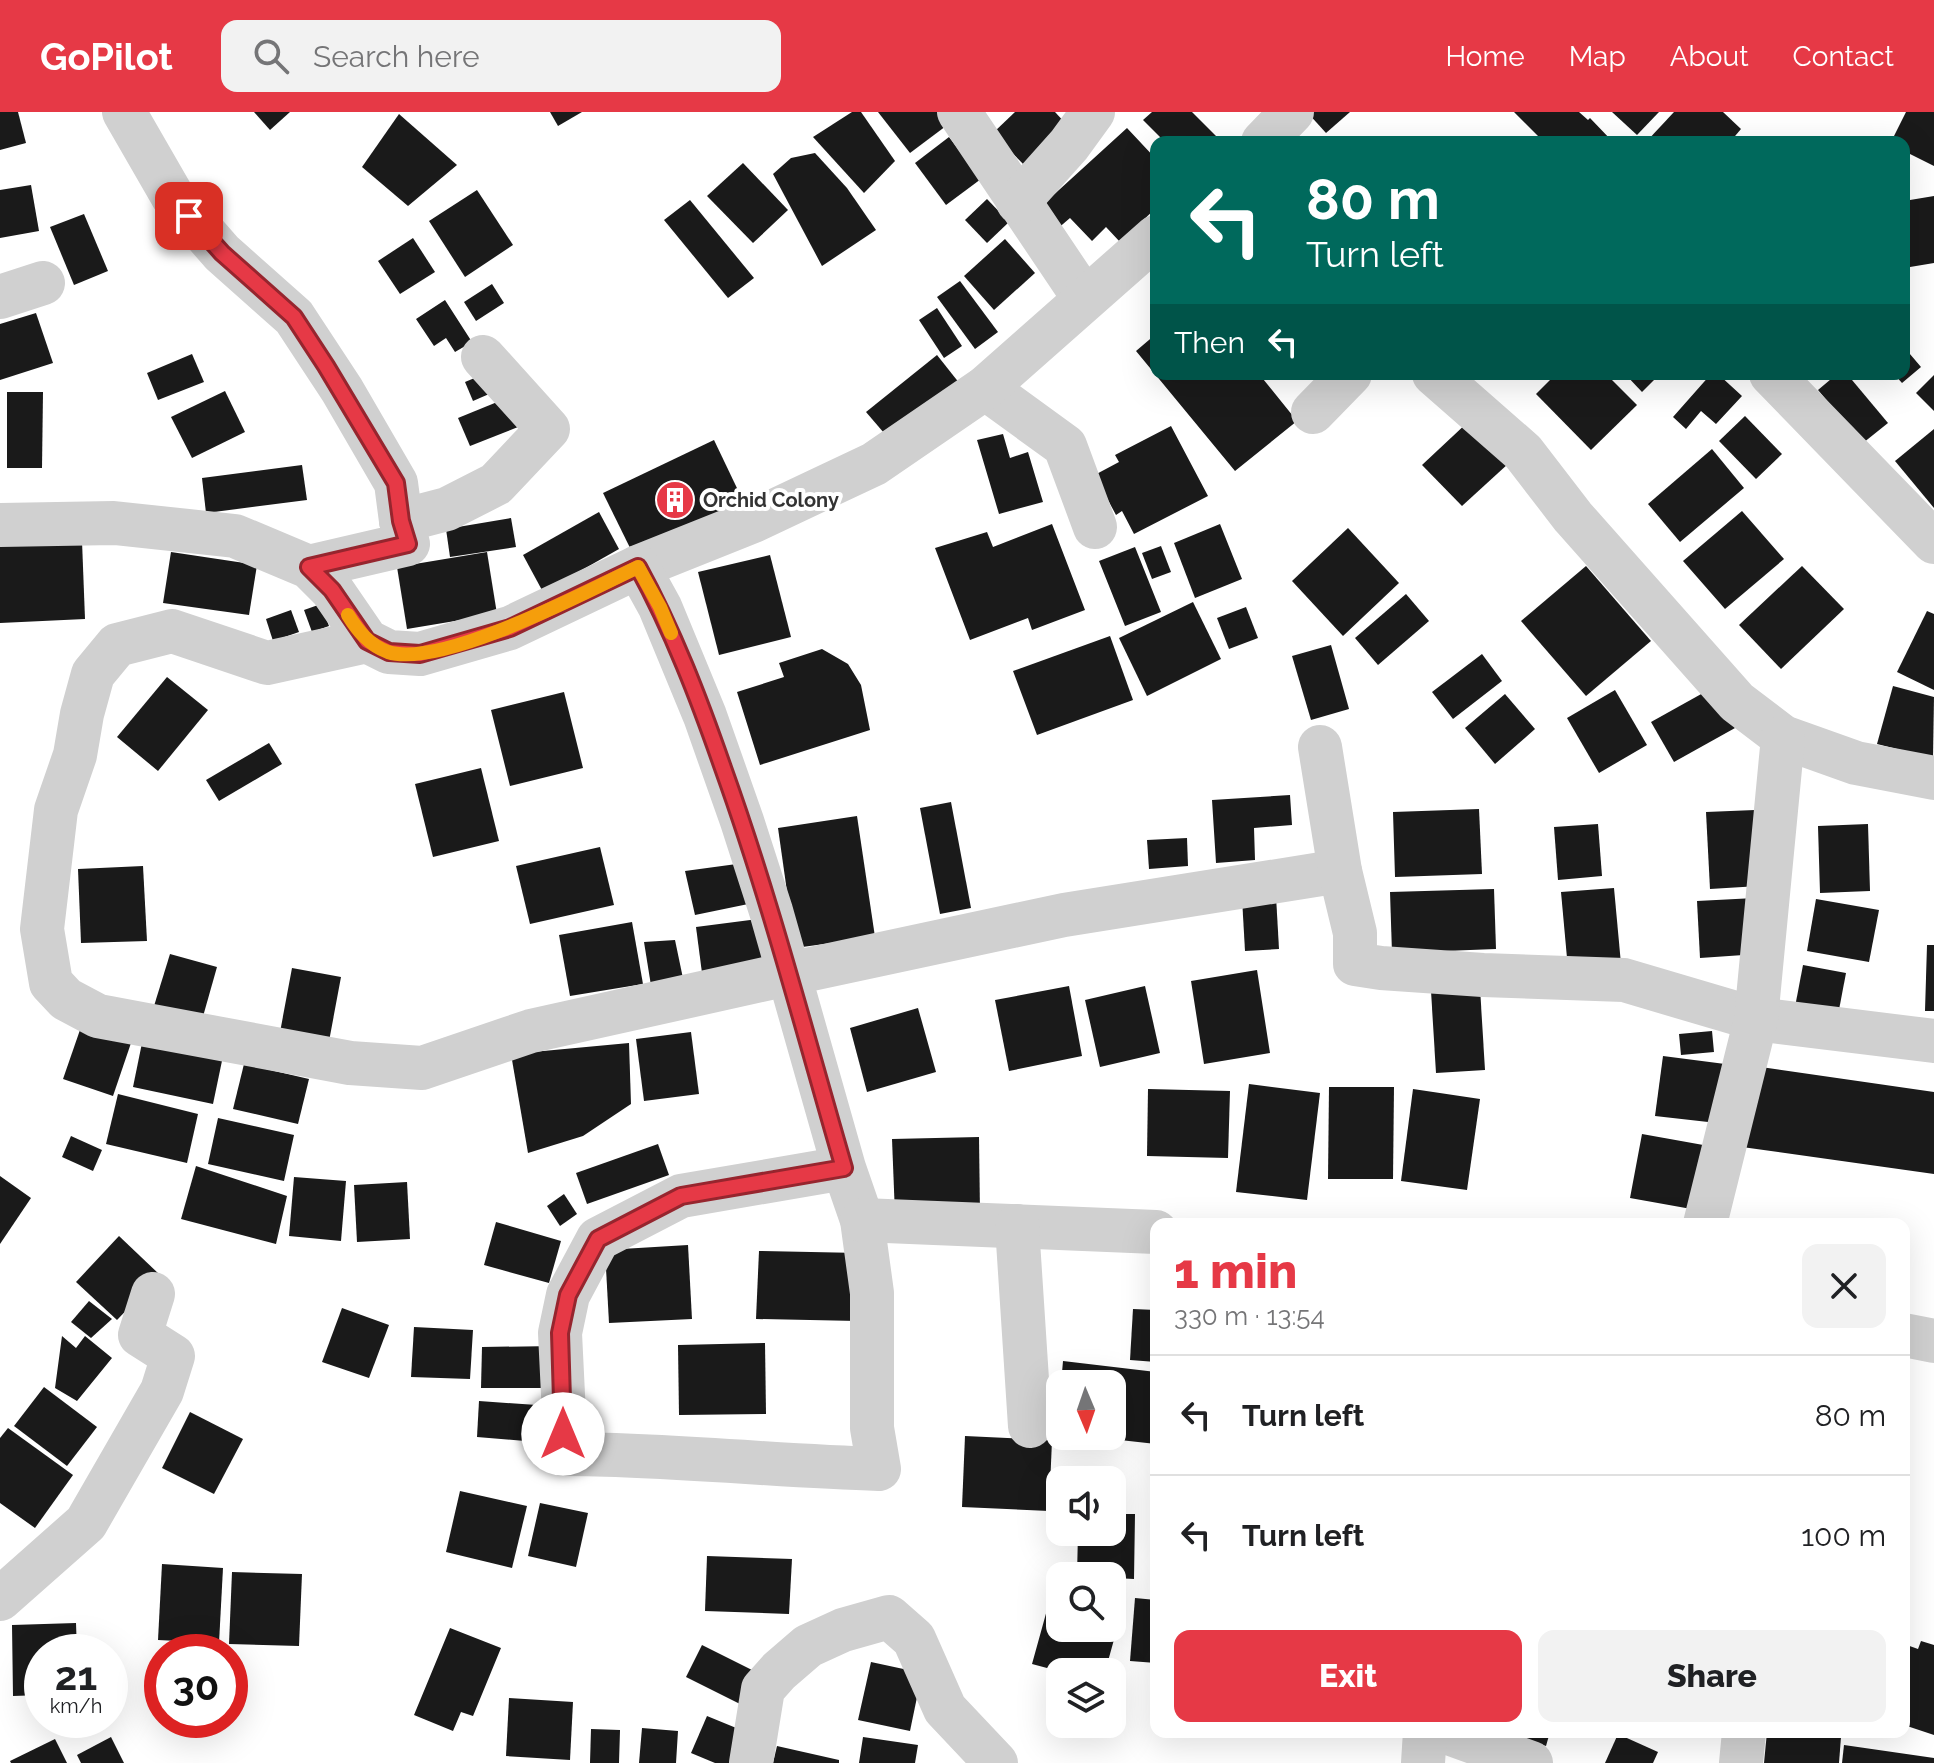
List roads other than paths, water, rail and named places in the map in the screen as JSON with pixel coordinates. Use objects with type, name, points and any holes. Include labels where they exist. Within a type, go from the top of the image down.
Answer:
[{"type":"street","points":[[124,112],[173,197],[222,253],[294,317],[342,390],[396,483],[401,521],[408,544],[309,567]]},
{"type":"street","points":[[959,112],[1084,298]]},
{"type":"street","points":[[1018,202],[1069,145],[1093,112]]},
{"type":"street","points":[[1269,136],[1292,112]]},
{"type":"street","points":[[0,525],[114,523],[235,536],[309,567],[332,590],[367,641],[389,652],[420,654],[510,628],[638,567],[753,521],[874,464],[985,388],[1150,242]]},
{"type":"street","points":[[0,297],[43,283]]},
{"type":"street","points":[[401,521],[447,509],[496,484],[548,429],[483,357]]},
{"type":"street","points":[[1313,412],[1344,380]]},
{"type":"street","points":[[1441,380],[1523,452],[1573,517],[1737,702],[1783,737],[1856,763],[1934,778]]},
{"type":"street","points":[[1777,380],[1934,542]]},
{"type":"street","points":[[985,388],[1065,446],[1095,527]]},
{"type":"street","points":[[638,567],[660,607],[705,716],[742,821],[862,1220],[872,1293],[872,1428],[879,1469],[794,1466],[693,1456],[562,1454],[564,1415],[560,1333],[568,1295],[598,1239],[681,1196],[844,1168]]},
{"type":"street","points":[[367,641],[267,663],[172,631],[117,645],[93,674],[75,755],[56,810],[42,929],[51,983],[66,999],[98,1016],[350,1063],[422,1068],[531,1031],[788,974],[1064,915],[1340,871]]},
{"type":"street","points":[[1706,1218],[1756,1019],[1783,737]]},
{"type":"street","points":[[1320,747],[1340,871],[1355,933],[1355,964],[1483,975],[1624,980],[1756,1019],[1934,1041]]},
{"type":"street","points":[[862,1220],[1150,1232]]},
{"type":"street","points":[[1017,1226],[1030,1426]]},
{"type":"street","points":[[0,1599],[86,1523],[162,1391],[173,1356],[140,1335],[153,1294]]},
{"type":"street","points":[[1910,1336],[1934,1341]]},
{"type":"street","points":[[751,1763],[763,1689],[779,1671],[808,1646],[853,1626],[889,1617],[914,1639],[945,1709],[996,1763]]},
{"type":"street","points":[[1423,1763],[1425,1738]]},
{"type":"street","points":[[1462,1738],[1531,1763]]},
{"type":"street","points":[[1741,1763],[1743,1738]]},
{"type":"place","name":"Orchid Colony","points":[[675,500]]}]
